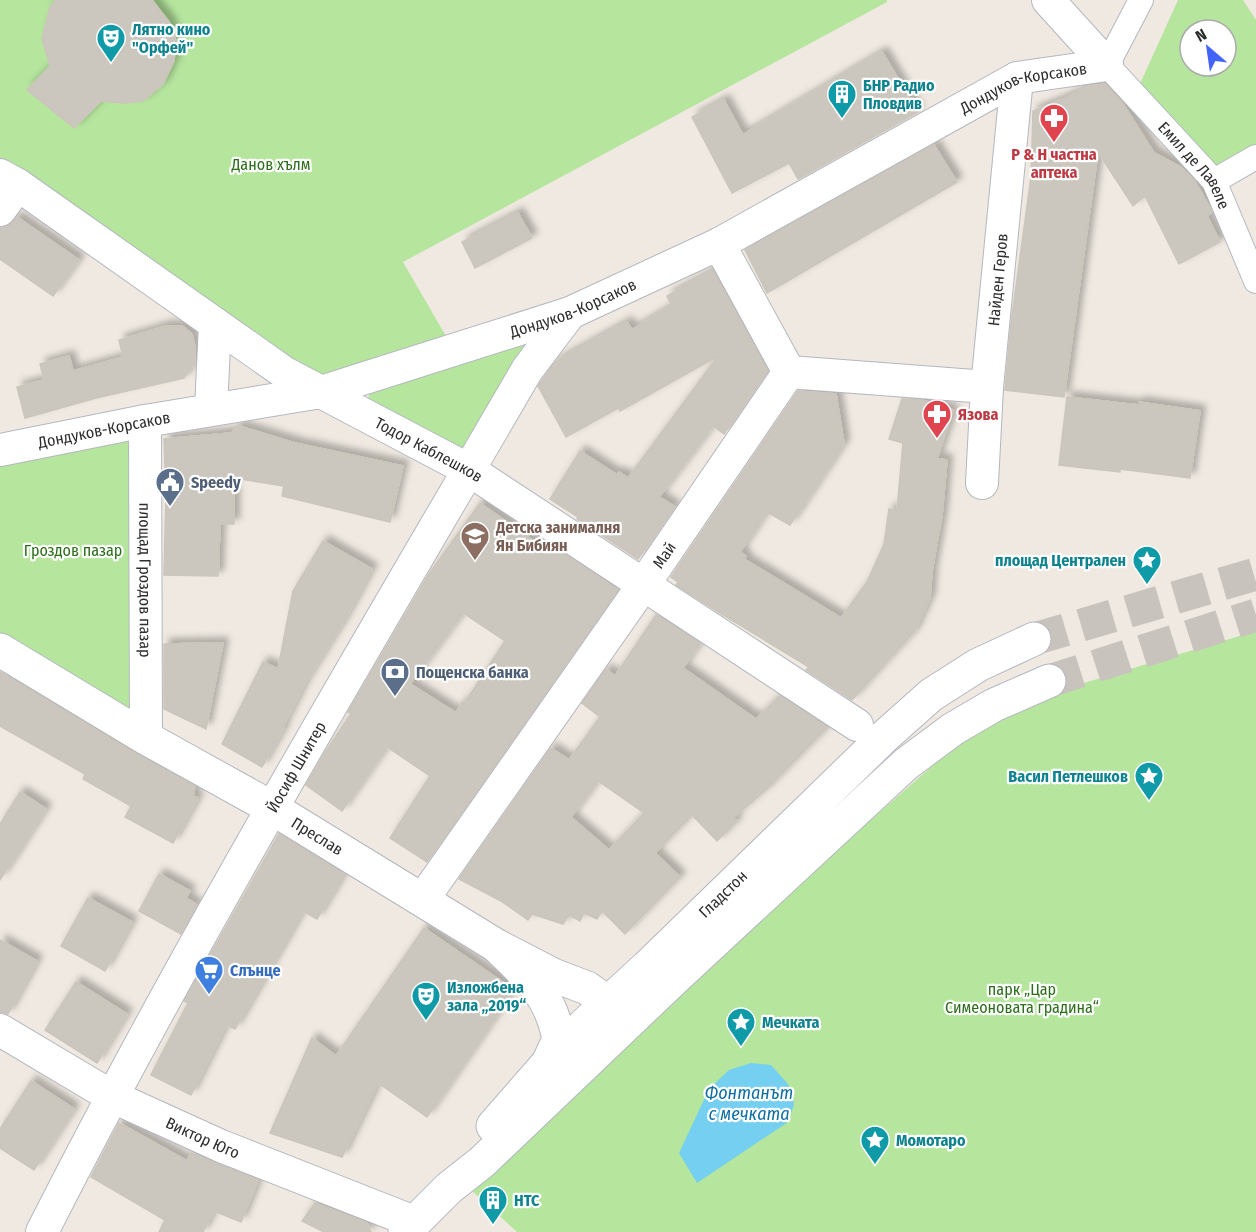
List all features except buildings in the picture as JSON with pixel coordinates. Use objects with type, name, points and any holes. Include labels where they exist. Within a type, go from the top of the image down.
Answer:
[{"type":"main road","name":"Гладстон","points":[[448,1188],[478,1143],[548,1062],[607,1002],[647,967],[885,736],[931,695],[978,665],[1034,639]]},
{"type":"main road","name":"Преслав","points":[[0,650],[146,738],[272,808],[497,946],[553,975],[587,987],[607,1002]]},
{"type":"main road","name":"Гладстон","points":[[410,1227],[448,1188],[482,1162],[906,764],[953,729],[994,705],[1049,681]]},
{"type":"main road","points":[[497,946],[539,988],[550,1008],[559,1039],[548,1062]]},
{"type":"main road","points":[[607,1002],[616,1034]]},
{"type":"street","points":[[1048,0],[1107,65],[1141,0]]},
{"type":"street","name":"Дондуков-Корсаков","points":[[0,450],[211,409],[321,392],[570,313],[719,244],[1017,78],[1107,65]]},
{"type":"street","name":"Емил де Лавеле","points":[[1107,65],[1214,180],[1256,281]]},
{"type":"street","name":"Найден Геров","points":[[982,483],[987,387],[1017,78]]},
{"type":"street","points":[[1214,180],[1256,157]]},
{"type":"street","points":[[0,210],[9,180]]},
{"type":"street","name":"Тодор Каблешков","points":[[9,180],[285,373],[469,470],[857,725]]},
{"type":"street","points":[[719,244],[789,372],[987,387]]},
{"type":"street","name":"Йосиф Шнитер","points":[[42,1232],[111,1096],[272,808],[527,370],[570,313]]},
{"type":"street","points":[[211,409],[214,324]]},
{"type":"street","name":"Май","points":[[423,899],[644,584],[789,372]]},
{"type":"street","name":"площад Гроздов пазар","points":[[145,421],[146,738]]},
{"type":"street","name":"Виктор Юго","points":[[0,1030],[111,1096],[410,1227]]},
{"type":"green space","name":"Данов хълм","points":[[0,0],[887,0],[887,2],[403,262],[454,350],[567,317],[469,470],[362,414],[377,375],[285,373],[0,175]]},
{"type":"green space","points":[[1178,0],[1243,0],[1256,20],[1256,147],[1220,172],[1139,86]]},
{"type":"green space","name":"Гроздов пазар","points":[[145,421],[146,738],[0,650],[0,450]]},
{"type":"green space","name":"парк „Цар Симеоновата градина“","points":[[1256,631],[1256,1232],[517,1232],[469,1188],[711,960],[962,740],[1051,693]]},
{"type":"water","name":"Фонтанът с мечката","points":[[751,1063],[771,1065],[788,1084],[794,1104],[788,1122],[697,1183],[679,1153],[709,1089],[729,1070]]},
{"type":"tunnel","points":[[1034,639],[1256,574]]},
{"type":"tunnel","points":[[1049,681],[1256,615]]},
{"type":"place","name":"Лятно кино \"Орфей\"","points":[[111,64]]},
{"type":"place","name":"БНР Радио Пловдив","points":[[842,120]]},
{"type":"place","name":"Р & Н частна аптека","points":[[1054,144]]},
{"type":"place","name":"Язова","points":[[937,440]]},
{"type":"place","name":"Speedy","points":[[170,508]]},
{"type":"place","name":"Детска занималня Ян Бибиян","points":[[475,562]]},
{"type":"place","name":"площад Централен","points":[[1147,586]]},
{"type":"place","name":"Пощенска банка","points":[[395,698]]},
{"type":"place","name":"Васил Петлешков","points":[[1149,802]]},
{"type":"place","name":"Слънце","points":[[209,996]]},
{"type":"place","name":"Изложбена зала „2019“","points":[[426,1022]]},
{"type":"place","name":"Мечката","points":[[741,1048]]},
{"type":"place","name":"Момотаро","points":[[875,1166]]},
{"type":"place","name":"НТС","points":[[493,1226]]}]
